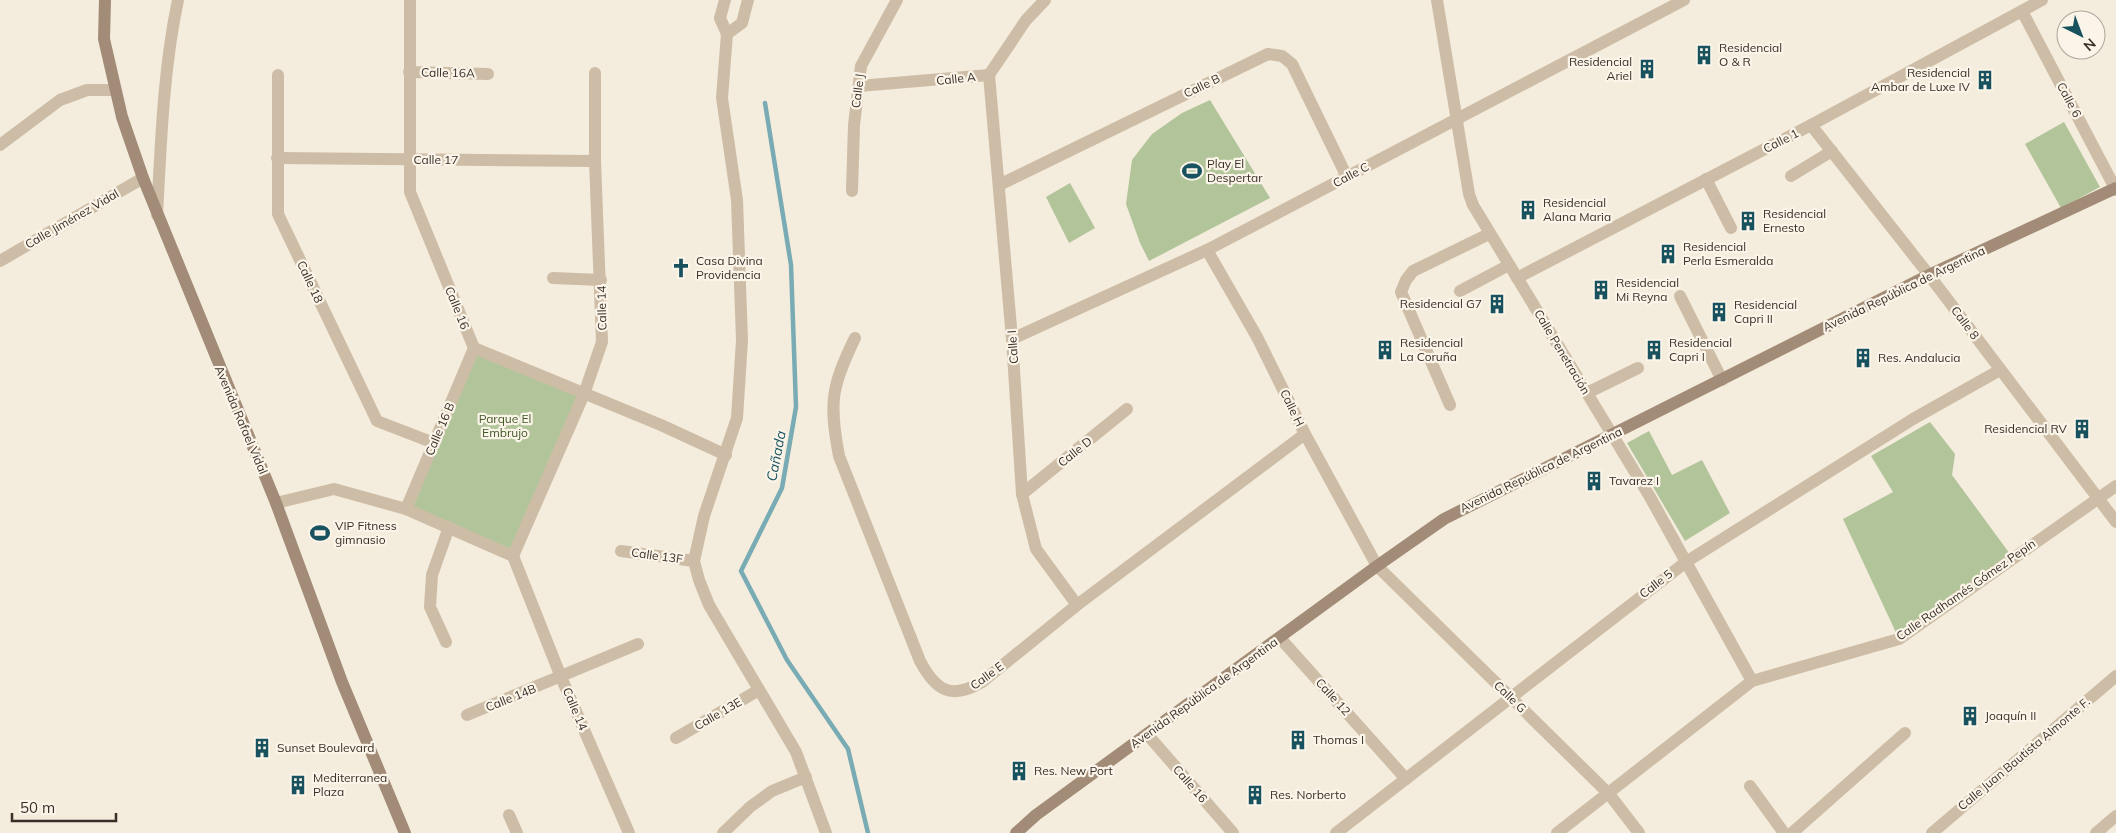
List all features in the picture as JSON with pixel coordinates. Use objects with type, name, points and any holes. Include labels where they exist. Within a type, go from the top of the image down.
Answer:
[{"type":"main road","name":"Avenida Rafael Vidal","points":[[105,0],[104,39],[122,118],[143,178],[276,503],[342,682],[406,833]]},
{"type":"main road","name":"Avenida República de Argentina","points":[[1016,833],[1036,816],[1147,734],[1444,519],[1486,496],[1613,435],[1929,275],[2116,189]]},
{"type":"street","points":[[157,215],[163,96],[170,40],[178,0]]},
{"type":"street","name":"Calle 16","points":[[410,0],[410,192],[474,348]]},
{"type":"street","points":[[727,34],[742,23],[748,0]]},
{"type":"street","name":"Calle J","points":[[852,190],[854,125],[861,66],[897,0]]},
{"type":"street","name":"Calle A","points":[[858,86],[989,75],[1026,20],[1045,0]]},
{"type":"street","name":"Calle Penetración","points":[[1437,0],[1469,194],[1489,234],[1613,435],[1752,681]]},
{"type":"street","name":"Calle C","points":[[1012,339],[1207,250],[1684,0]]},
{"type":"street","name":"Calle 1","points":[[1517,278],[1811,125],[2042,0]]},
{"type":"street","points":[[724,2],[720,18],[727,34],[722,98],[737,200],[742,340],[738,418],[702,523],[694,561],[698,580],[710,605],[782,727],[806,777],[826,833]]},
{"type":"street","name":"Calle 6","points":[[2022,11],[2116,189]]},
{"type":"street","name":"Calle B","points":[[998,185],[1268,54],[1282,56],[1292,64],[1347,177]]},
{"type":"street","name":"Calle 16A","points":[[409,72],[488,74]]},
{"type":"street","name":"Calle 14","points":[[595,73],[595,162],[602,342],[584,394],[513,556],[561,677],[628,833]]},
{"type":"street","name":"Calle 18","points":[[278,75],[278,214],[377,421],[434,443]]},
{"type":"street","name":"Calle I","points":[[989,75],[1012,339],[1022,494],[1036,549],[1077,605]]},
{"type":"street","points":[[0,145],[60,100],[87,90],[115,90]]},
{"type":"street","name":"Calle 8","points":[[1811,125],[1929,275],[2116,522]]},
{"type":"street","points":[[1790,176],[1832,151]]},
{"type":"street","name":"Calle 17","points":[[277,158],[595,162]]},
{"type":"street","name":"Calle Jiménez Vidal","points":[[0,261],[143,178]]},
{"type":"street","points":[[1706,179],[1731,228]]},
{"type":"street","points":[[1450,405],[1401,292],[1406,280],[1413,271],[1489,234]]},
{"type":"street","name":"Calle H","points":[[1207,250],[1257,337],[1305,434],[1377,566]]},
{"type":"street","points":[[1460,291],[1509,265]]},
{"type":"street","points":[[553,278],[601,280]]},
{"type":"street","points":[[1680,296],[1722,380]]},
{"type":"street","name":"Calle E","points":[[855,338],[839,370],[833,393],[833,423],[840,456],[928,676],[939,688],[954,692],[968,690],[982,682],[1077,605],[1305,434]]},
{"type":"street","points":[[474,348],[726,455]]},
{"type":"street","name":"Calle 16 B","points":[[406,509],[474,348]]},
{"type":"street","points":[[1587,393],[1638,368]]},
{"type":"street","name":"Calle 5","points":[[1336,833],[1686,562],[1912,419],[2000,370]]},
{"type":"street","name":"Calle D","points":[[1022,494],[1128,409]]},
{"type":"street","name":"Calle Radhamés Gómez Pepín","points":[[1558,833],[1752,681],[1899,638],[2116,486]]},
{"type":"street","points":[[276,503],[334,489],[406,509],[513,556]]},
{"type":"street","points":[[446,642],[430,607],[432,576],[449,527]]},
{"type":"street","name":"Calle 13F","points":[[621,551],[694,561]]},
{"type":"street","name":"Calle G","points":[[1377,566],[1609,794],[1639,833]]},
{"type":"street","name":"Calle 12","points":[[1280,638],[1406,779]]},
{"type":"street","name":"Calle 14B","points":[[468,716],[638,644]]},
{"type":"street","name":"Calle Juan Bautista Almonte F.","points":[[1932,833],[2116,676]]},
{"type":"street","name":"Calle 13E","points":[[676,738],[759,690]]},
{"type":"street","points":[[1792,833],[1905,733]]},
{"type":"street","name":"Calle 16","points":[[1147,734],[1233,833]]},
{"type":"street","points":[[723,833],[750,807],[772,791],[806,777]]},
{"type":"street","points":[[1750,786],[1784,833]]},
{"type":"street","points":[[509,815],[517,833]]},
{"type":"street","points":[[2096,833],[2116,816]]},
{"type":"green space","name":"Play El Despertar","points":[[1210,100],[1270,198],[1149,261],[1140,243],[1126,204],[1132,160],[1152,134],[1182,113]]},
{"type":"green space","points":[[2064,122],[2100,187],[2061,208],[2025,144]]},
{"type":"green space","points":[[1070,183],[1095,228],[1069,243],[1046,197]]},
{"type":"green space","name":"Parque El Embrujo","points":[[474,348],[584,394],[513,556],[406,509]]},
{"type":"green space","points":[[1930,422],[1955,454],[1952,475],[2013,558],[1899,639],[1843,519],[1893,492],[1871,456]]},
{"type":"green space","points":[[1649,431],[1672,475],[1702,460],[1730,513],[1685,541],[1627,443]]},
{"type":"waterway","name":"Cañada","points":[[765,103],[791,265],[796,407],[782,488],[741,571],[787,660],[848,749],[868,833]]},
{"type":"place","name":"Residencial O & R","points":[[1704,55]]},
{"type":"place","name":"Residencial Ariel","points":[[1647,69]]},
{"type":"place","name":"Residencial Ambar de Luxe IV","points":[[1985,80]]},
{"type":"place","name":"Play El Despertar","points":[[1192,171]]},
{"type":"place","name":"Residencial Alana Maria","points":[[1528,210]]},
{"type":"place","name":"Residencial Ernesto","points":[[1748,221]]},
{"type":"place","name":"Residencial Perla Esmeralda","points":[[1668,254]]},
{"type":"place","name":"Casa Divina Providencia","points":[[681,268]]},
{"type":"place","name":"Residencial Mi Reyna","points":[[1601,290]]},
{"type":"place","name":"Residencial G7","points":[[1497,304]]},
{"type":"place","name":"Residencial Capri II","points":[[1719,312]]},
{"type":"place","name":"Residencial La Coruña","points":[[1385,350]]},
{"type":"place","name":"Residencial Capri I","points":[[1654,350]]},
{"type":"place","name":"Res. Andalucia","points":[[1863,358]]},
{"type":"place","name":"Residencial RV","points":[[2082,429]]},
{"type":"place","name":"Tavarez I","points":[[1594,481]]},
{"type":"place","name":"VIP Fitness gimnasio","points":[[320,533]]},
{"type":"place","name":"Joaquín II","points":[[1970,716]]},
{"type":"place","name":"Thomas I","points":[[1298,740]]},
{"type":"place","name":"Sunset Boulevard","points":[[262,748]]},
{"type":"place","name":"Res. New Port","points":[[1019,771]]},
{"type":"place","name":"Mediterranea Plaza","points":[[298,785]]},
{"type":"place","name":"Res. Norberto","points":[[1255,795]]}]
